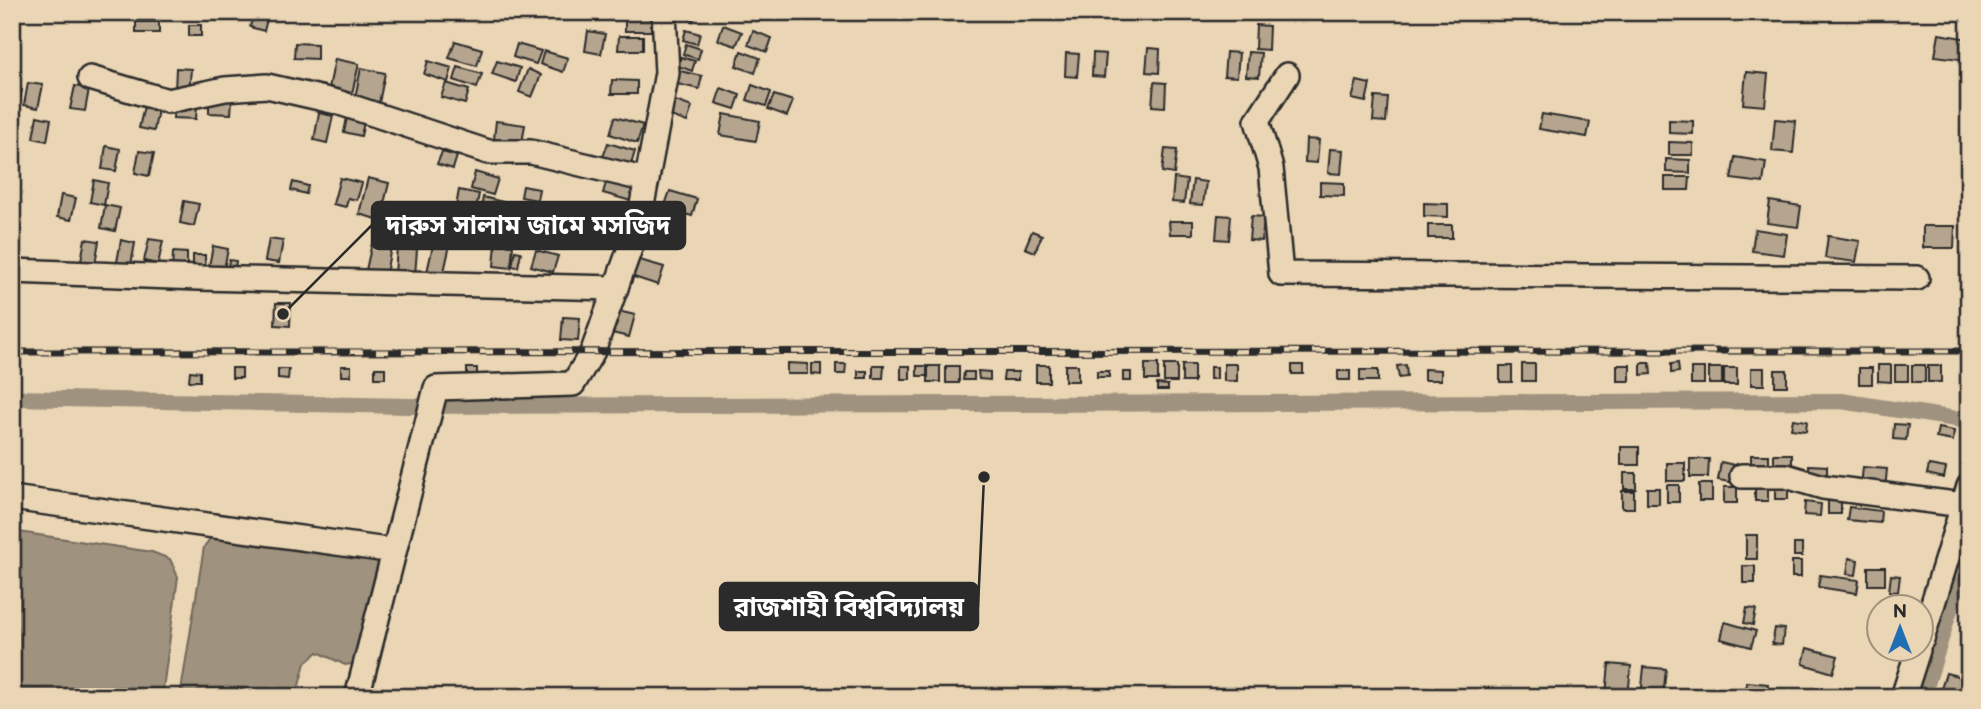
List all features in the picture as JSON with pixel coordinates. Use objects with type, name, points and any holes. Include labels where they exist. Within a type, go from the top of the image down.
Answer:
[{"type":"street","points":[[357,697],[436,388],[573,384],[593,351],[638,226],[667,72],[664,12]]},
{"type":"street","points":[[1287,75],[1257,121],[1272,168],[1281,274],[1917,278]]},
{"type":"street","points":[[90,78],[168,101],[225,89],[267,86],[337,102],[488,152],[531,152],[647,180]]},
{"type":"street","points":[[12,271],[186,278],[616,288]]},
{"type":"street","points":[[1742,476],[1786,476],[1823,487],[1966,496],[1936,594]]},
{"type":"street","points":[[12,498],[394,551]]},
{"type":"street","points":[[1903,697],[1913,664]]},
{"type":"shaded area","points":[[12,531],[152,552],[170,559],[178,577],[162,697],[12,697]]},
{"type":"shaded area","points":[[225,533],[378,560],[380,571],[358,663],[345,665],[318,652],[305,663],[296,697],[180,697],[204,547],[211,537]]},
{"type":"building","points":[[254,12],[268,15],[264,31],[250,27]]},
{"type":"building","points":[[696,12],[693,21],[674,14]]},
{"type":"building","points":[[625,17],[651,17],[651,31],[625,31]]},
{"type":"building","points":[[136,22],[159,22],[159,33],[136,33]]},
{"type":"building","points":[[189,25],[201,25],[201,36],[189,36]]},
{"type":"building","points":[[723,25],[742,32],[736,46],[718,40]]},
{"type":"building","points":[[1256,25],[1269,26],[1268,50],[1255,49]]},
{"type":"building","points":[[686,30],[700,34],[697,44],[683,40]]},
{"type":"building","points":[[588,31],[605,34],[601,54],[585,51]]},
{"type":"building","points":[[753,31],[772,38],[767,52],[748,45]]},
{"type":"building","points":[[1939,34],[1969,39],[1967,60],[1935,56]]},
{"type":"building","points":[[619,36],[643,36],[643,50],[618,50]]},
{"type":"building","points":[[455,41],[482,49],[477,66],[449,58]]},
{"type":"building","points":[[295,43],[317,44],[317,59],[294,58]]},
{"type":"building","points":[[517,44],[541,51],[536,64],[513,57]]},
{"type":"building","points":[[686,44],[701,49],[698,59],[683,54]]},
{"type":"building","points":[[1148,48],[1160,49],[1159,73],[1146,72]]},
{"type":"building","points":[[544,51],[568,58],[563,72],[540,64]]},
{"type":"building","points":[[741,51],[760,58],[755,73],[736,66]]},
{"type":"building","points":[[1226,52],[1239,53],[1237,77],[1224,76]]},
{"type":"building","points":[[1248,52],[1261,53],[1259,77],[1246,76]]},
{"type":"building","points":[[1066,53],[1079,54],[1077,77],[1065,76]]},
{"type":"building","points":[[1093,53],[1106,54],[1104,77],[1092,76]]},
{"type":"building","points":[[681,57],[695,61],[692,71],[678,66]]},
{"type":"building","points":[[335,59],[359,64],[352,93],[329,88]]},
{"type":"building","points":[[428,61],[452,68],[448,82],[424,74]]},
{"type":"building","points":[[497,61],[520,68],[516,82],[492,74]]},
{"type":"building","points":[[458,67],[482,74],[477,88],[454,80]]},
{"type":"building","points":[[176,68],[191,69],[189,92],[175,91]]},
{"type":"building","points":[[361,68],[385,73],[379,103],[355,98]]},
{"type":"building","points":[[528,69],[541,75],[532,97],[519,92]]},
{"type":"building","points":[[676,70],[702,76],[699,89],[673,83]]},
{"type":"building","points":[[1746,72],[1768,74],[1765,106],[1743,104]]},
{"type":"building","points":[[612,80],[637,81],[637,94],[611,94]]},
{"type":"building","points":[[1357,81],[1370,84],[1366,102],[1352,99]]},
{"type":"building","points":[[1154,82],[1166,83],[1165,107],[1152,106]]},
{"type":"building","points":[[28,83],[43,85],[38,108],[24,105]]},
{"type":"building","points":[[446,83],[469,90],[465,104],[441,97]]},
{"type":"building","points":[[752,85],[771,92],[766,106],[747,100]]},
{"type":"building","points":[[75,86],[89,89],[85,111],[70,109]]},
{"type":"building","points":[[12,88],[22,90],[17,112],[12,111]]},
{"type":"building","points":[[721,88],[740,95],[735,109],[716,103]]},
{"type":"building","points":[[774,95],[793,101],[787,116],[768,109]]},
{"type":"building","points":[[1375,97],[1388,98],[1386,122],[1373,121]]},
{"type":"building","points":[[209,99],[232,100],[231,114],[209,113]]},
{"type":"building","points":[[673,100],[692,107],[687,122],[668,115]]},
{"type":"building","points":[[174,104],[197,105],[196,119],[173,118]]},
{"type":"building","points":[[144,106],[158,109],[154,131],[139,128]]},
{"type":"building","points":[[319,113],[333,116],[327,143],[314,140]]},
{"type":"building","points":[[348,113],[365,117],[361,136],[344,132]]},
{"type":"building","points":[[724,114],[760,121],[756,141],[720,135]]},
{"type":"building","points":[[1542,114],[1590,122],[1587,137],[1539,129]]},
{"type":"building","points":[[37,116],[51,119],[47,141],[33,138]]},
{"type":"building","points":[[615,117],[643,125],[637,143],[610,134]]},
{"type":"building","points":[[1775,119],[1796,121],[1793,153],[1772,151]]},
{"type":"building","points":[[1669,120],[1693,121],[1693,134],[1669,133]]},
{"type":"building","points":[[496,121],[525,125],[522,143],[494,139]]},
{"type":"building","points":[[1306,139],[1319,140],[1317,163],[1305,162]]},
{"type":"building","points":[[1669,142],[1693,143],[1693,155],[1669,155]]},
{"type":"building","points":[[608,143],[635,151],[630,168],[602,160]]},
{"type":"building","points":[[106,146],[120,149],[116,171],[102,169]]},
{"type":"building","points":[[1165,149],[1177,150],[1174,174],[1162,172]]},
{"type":"building","points":[[1330,149],[1343,150],[1341,174],[1328,173]]},
{"type":"building","points":[[139,151],[154,153],[149,176],[135,173]]},
{"type":"building","points":[[442,152],[457,156],[453,169],[437,164]]},
{"type":"building","points":[[1735,157],[1766,162],[1763,183],[1731,179]]},
{"type":"building","points":[[1666,159],[1690,160],[1690,173],[1666,172]]},
{"type":"building","points":[[475,172],[498,179],[493,195],[471,189]]},
{"type":"building","points":[[608,176],[636,184],[631,201],[603,193]]},
{"type":"building","points":[[1665,177],[1690,177],[1689,190],[1665,190]]},
{"type":"building","points":[[340,178],[362,183],[357,200],[348,198],[346,207],[333,204]]},
{"type":"building","points":[[368,178],[389,183],[380,220],[359,214]]},
{"type":"building","points":[[1174,178],[1187,180],[1184,203],[1172,202]]},
{"type":"building","points":[[94,180],[108,183],[104,205],[90,202]]},
{"type":"building","points":[[1193,180],[1206,182],[1203,205],[1190,204]]},
{"type":"building","points":[[293,182],[308,186],[306,194],[291,190]]},
{"type":"building","points":[[1320,182],[1344,183],[1344,196],[1320,195]]},
{"type":"building","points":[[523,186],[539,189],[537,200],[521,197]]},
{"type":"building","points":[[459,190],[479,194],[474,218],[455,212]]},
{"type":"building","points":[[670,191],[697,199],[692,216],[664,208]]},
{"type":"building","points":[[61,195],[76,198],[71,220],[57,217]]},
{"type":"building","points":[[483,197],[519,206],[514,222],[480,214]]},
{"type":"building","points":[[184,201],[199,204],[194,226],[180,223]]},
{"type":"building","points":[[1770,201],[1801,206],[1798,227],[1767,223]]},
{"type":"building","points":[[1424,203],[1448,204],[1448,217],[1424,216]]},
{"type":"building","points":[[105,205],[120,208],[115,231],[101,228]]},
{"type":"building","points":[[1218,215],[1231,216],[1229,240],[1216,239]]},
{"type":"building","points":[[1251,216],[1264,217],[1262,241],[1249,240]]},
{"type":"building","points":[[1169,221],[1193,221],[1193,234],[1170,234]]},
{"type":"building","points":[[1428,225],[1452,225],[1452,238],[1428,238]]},
{"type":"building","points":[[1923,226],[1955,226],[1954,248],[1923,248]]},
{"type":"building","points":[[1755,229],[1787,234],[1784,255],[1752,251]]},
{"type":"building","points":[[1032,231],[1042,235],[1035,252],[1025,248]]},
{"type":"building","points":[[1828,236],[1860,241],[1856,262],[1825,258]]},
{"type":"building","points":[[85,239],[99,241],[95,264],[81,261]]},
{"type":"building","points":[[149,239],[163,241],[158,264],[144,261]]},
{"type":"building","points":[[269,239],[283,241],[279,263],[265,261]]},
{"type":"building","points":[[121,240],[135,243],[131,265],[117,262]]},
{"type":"building","points":[[434,241],[450,245],[443,276],[427,272]]},
{"type":"building","points":[[372,243],[391,247],[386,274],[366,270]]},
{"type":"building","points":[[496,244],[513,245],[511,268],[494,266]]},
{"type":"building","points":[[213,246],[228,249],[223,274],[208,271]]},
{"type":"building","points":[[397,247],[417,249],[415,276],[395,274]]},
{"type":"building","points":[[536,250],[558,256],[553,272],[531,266]]},
{"type":"building","points":[[515,251],[521,252],[518,267],[512,266]]},
{"type":"building","points":[[173,252],[187,253],[187,275],[172,275]]},
{"type":"building","points":[[193,255],[205,255],[205,273],[193,273]]},
{"type":"building","points":[[636,259],[664,267],[658,285],[631,276]]},
{"type":"building","points":[[229,260],[236,261],[234,276],[227,275]]},
{"type":"building","points":[[276,303],[291,303],[290,326],[275,325]]},
{"type":"building","points":[[618,311],[635,315],[629,337],[612,333]]},
{"type":"building","points":[[563,317],[580,318],[578,341],[561,340]]},
{"type":"building","points":[[787,363],[808,364],[808,374],[787,374]]},
{"type":"building","points":[[1641,363],[1650,363],[1651,374],[1641,375]]},
{"type":"building","points":[[1678,363],[1679,372],[1671,373],[1671,364]]},
{"type":"building","points":[[812,364],[821,364],[821,375],[812,374]]},
{"type":"building","points":[[836,364],[846,364],[845,374],[836,374]]},
{"type":"building","points":[[1145,364],[1158,364],[1158,380],[1145,380]]},
{"type":"building","points":[[1224,364],[1237,364],[1237,381],[1224,381]]},
{"type":"building","points":[[1522,364],[1535,364],[1535,381],[1522,381]]},
{"type":"building","points":[[873,365],[884,365],[883,378],[873,378]]},
{"type":"building","points":[[1036,365],[1049,365],[1049,382],[1036,382]]},
{"type":"building","points":[[1065,365],[1078,365],[1078,381],[1065,381]]},
{"type":"building","points":[[1164,365],[1177,365],[1177,382],[1164,382]]},
{"type":"building","points":[[1182,365],[1194,365],[1194,382],[1182,382]]},
{"type":"building","points":[[1292,365],[1303,365],[1303,374],[1292,374]]},
{"type":"building","points":[[1406,365],[1407,377],[1399,378],[1397,366]]},
{"type":"building","points":[[1617,365],[1630,365],[1630,381],[1617,381]]},
{"type":"building","points":[[1878,365],[1891,365],[1891,382],[1878,381]]},
{"type":"building","points":[[1895,365],[1908,365],[1908,381],[1895,381]]},
{"type":"building","points":[[1912,365],[1925,365],[1925,382],[1912,382]]},
{"type":"building","points":[[341,366],[351,366],[351,376],[341,376]]},
{"type":"building","points":[[901,366],[910,366],[910,379],[901,379]]},
{"type":"building","points":[[917,366],[927,366],[927,376],[917,376]]},
{"type":"building","points":[[928,366],[940,366],[940,382],[928,382]]},
{"type":"building","points":[[946,366],[959,366],[959,383],[946,383]]},
{"type":"building","points":[[1500,366],[1512,366],[1512,382],[1500,382]]},
{"type":"building","points":[[1928,366],[1941,366],[1941,382],[1928,382]]},
{"type":"building","points":[[1210,367],[1217,367],[1217,379],[1210,379]]},
{"type":"building","points":[[232,368],[242,368],[242,378],[232,378]]},
{"type":"building","points":[[375,368],[385,368],[385,378],[375,378]]},
{"type":"building","points":[[467,368],[477,368],[477,378],[467,378]]},
{"type":"building","points":[[1691,368],[1704,368],[1704,384],[1691,384]]},
{"type":"building","points":[[1709,368],[1722,368],[1722,384],[1709,384]]},
{"type":"building","points":[[1724,368],[1737,368],[1737,385],[1724,385]]},
{"type":"building","points":[[1751,368],[1764,368],[1764,385],[1751,385]]},
{"type":"building","points":[[1859,368],[1872,368],[1872,384],[1859,384]]},
{"type":"building","points":[[278,369],[289,369],[288,379],[278,378]]},
{"type":"building","points":[[1424,369],[1441,370],[1441,380],[1424,380]]},
{"type":"building","points":[[1360,370],[1378,370],[1378,381],[1360,381]]},
{"type":"building","points":[[1775,370],[1787,370],[1787,386],[1775,386]]},
{"type":"building","points":[[190,371],[200,372],[200,381],[189,381]]},
{"type":"building","points":[[858,371],[867,371],[867,378],[858,378]]},
{"type":"building","points":[[978,371],[990,372],[990,380],[979,379]]},
{"type":"building","points":[[1097,371],[1109,371],[1109,377],[1097,377]]},
{"type":"building","points":[[1338,371],[1350,371],[1350,380],[1338,380]]},
{"type":"building","points":[[964,372],[974,372],[974,380],[963,380]]},
{"type":"building","points":[[1004,372],[1018,372],[1018,380],[1003,380]]},
{"type":"building","points":[[1123,372],[1131,372],[1131,381],[1123,381]]},
{"type":"building","points":[[1157,384],[1168,385],[1168,390],[1157,390]]},
{"type":"building","points":[[1793,419],[1807,421],[1806,431],[1791,429]]},
{"type":"building","points":[[1894,424],[1908,425],[1906,440],[1893,439]]},
{"type":"building","points":[[1938,428],[1954,431],[1953,441],[1936,438]]},
{"type":"building","points":[[1621,447],[1639,447],[1639,465],[1621,465]]},
{"type":"building","points":[[1774,454],[1792,454],[1792,472],[1774,472]]},
{"type":"building","points":[[1751,455],[1769,455],[1769,474],[1751,473]]},
{"type":"building","points":[[1690,459],[1709,459],[1708,477],[1690,477]]},
{"type":"building","points":[[1721,462],[1739,466],[1736,483],[1718,480]]},
{"type":"building","points":[[1667,463],[1685,463],[1685,481],[1667,481]]},
{"type":"building","points":[[1809,465],[1827,466],[1827,484],[1809,483]]},
{"type":"building","points":[[1929,465],[1946,468],[1944,478],[1927,474]]},
{"type":"building","points":[[1863,467],[1887,469],[1885,490],[1861,487]]},
{"type":"building","points":[[1624,473],[1636,473],[1636,489],[1624,489]]},
{"type":"building","points":[[1775,482],[1788,482],[1788,499],[1775,499]]},
{"type":"building","points":[[1699,484],[1712,484],[1712,501],[1699,501]]},
{"type":"building","points":[[1667,485],[1679,485],[1679,502],[1667,502]]},
{"type":"building","points":[[1755,485],[1768,485],[1768,501],[1755,501]]},
{"type":"building","points":[[1724,487],[1737,487],[1737,503],[1724,503]]},
{"type":"building","points":[[1647,488],[1659,488],[1659,504],[1647,504]]},
{"type":"building","points":[[1622,491],[1634,491],[1634,508],[1622,508]]},
{"type":"building","points":[[1828,498],[1841,498],[1841,514],[1828,514]]},
{"type":"building","points":[[1805,502],[1821,504],[1820,516],[1804,515]]},
{"type":"building","points":[[1849,507],[1881,511],[1880,523],[1847,520]]},
{"type":"building","points":[[1746,535],[1757,535],[1757,559],[1746,559]]},
{"type":"building","points":[[1794,544],[1802,544],[1802,556],[1794,556]]},
{"type":"building","points":[[1849,558],[1858,560],[1856,575],[1847,574]]},
{"type":"building","points":[[1792,561],[1801,561],[1801,577],[1792,577]]},
{"type":"building","points":[[1743,566],[1755,566],[1755,583],[1743,583]]},
{"type":"building","points":[[1868,567],[1885,567],[1885,585],[1868,585]]},
{"type":"building","points":[[1820,575],[1859,580],[1857,593],[1818,587]]},
{"type":"building","points":[[1891,575],[1900,576],[1898,592],[1889,591]]},
{"type":"building","points":[[1747,608],[1756,609],[1753,625],[1744,623]]},
{"type":"building","points":[[1725,622],[1756,631],[1751,647],[1721,639]]},
{"type":"building","points":[[1775,628],[1784,629],[1782,645],[1772,644]]},
{"type":"building","points":[[1807,648],[1838,656],[1833,673],[1803,664]]},
{"type":"building","points":[[1609,664],[1631,666],[1628,697],[1606,695]]},
{"type":"building","points":[[1644,667],[1666,669],[1663,697],[1641,697]]},
{"type":"building","points":[[1946,673],[1969,679],[1969,697],[1941,689]]},
{"type":"building","points":[[1747,682],[1768,684],[1767,697],[1745,697]]},
{"type":"building","points":[[1785,690],[1802,694],[1801,697],[1784,697]]},
{"type":"waterway","points":[[12,398],[409,406],[1841,401],[1969,421]]},
{"type":"waterway","points":[[1923,697],[1969,548]]},
{"type":"railway","points":[[12,352],[1969,351]]},
{"type":"place","name":"দারুস সালাম জামে মসজিদ","points":[[283,314]]},
{"type":"place","name":"রাজশাহী বিশ্ববিদ্যালয়","points":[[984,477]]}]
